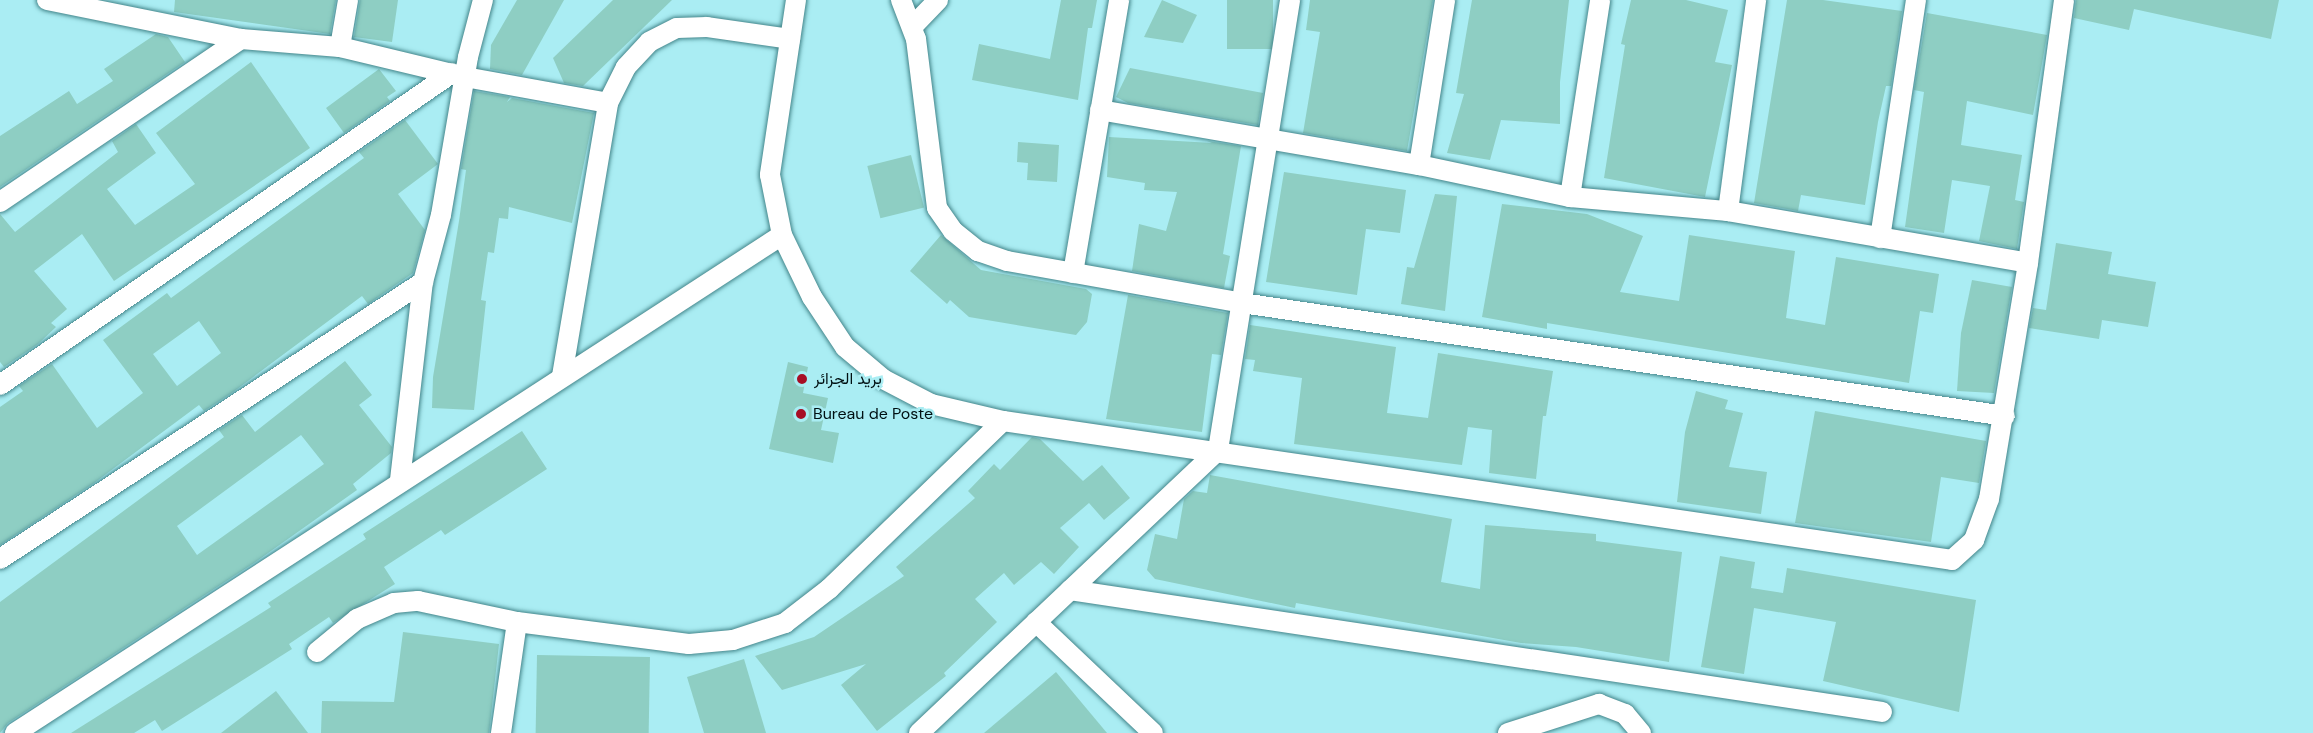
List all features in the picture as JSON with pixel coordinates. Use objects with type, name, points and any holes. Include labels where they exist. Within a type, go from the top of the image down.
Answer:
[{"type":"street","points":[[47,0],[241,39],[340,47],[459,75],[608,103]]},
{"type":"street","points":[[340,47],[348,0]]},
{"type":"street","points":[[400,480],[423,282],[441,215],[459,75],[483,0]]},
{"type":"street","points":[[796,0],[770,175],[782,235],[812,297],[845,347],[883,379],[931,405],[1003,421],[1218,450],[1952,560],[1974,540],[1982,526],[2005,416],[2064,0]]},
{"type":"street","points":[[901,0],[913,26],[937,208],[953,231],[978,251],[1007,261],[1242,303],[2005,416]]},
{"type":"street","points":[[913,26],[938,0]]},
{"type":"street","points":[[1073,273],[1119,0]]},
{"type":"street","points":[[919,733],[1218,450],[1290,0]]},
{"type":"street","points":[[1419,165],[1445,0]]},
{"type":"street","points":[[1570,197],[1600,0]]},
{"type":"street","points":[[1728,211],[1756,0]]},
{"type":"street","points":[[1880,238],[1916,0]]},
{"type":"street","points":[[562,376],[608,103],[634,58],[649,42],[678,28],[707,27],[790,39]]},
{"type":"street","points":[[0,201],[241,39]]},
{"type":"street","points":[[0,385],[459,75]]},
{"type":"street","points":[[1100,110],[1268,141],[1419,165],[1570,197],[1728,211],[2028,264]]},
{"type":"street","points":[[15,733],[400,480],[782,235]]},
{"type":"street","points":[[0,560],[423,282]]},
{"type":"street","points":[[317,652],[357,619],[394,603],[418,601],[517,622],[689,644],[733,640],[785,623],[829,589],[1003,421]]},
{"type":"street","points":[[1070,590],[1882,712]]},
{"type":"street","points":[[501,733],[517,622]]},
{"type":"street","points":[[1036,622],[1154,733]]},
{"type":"street","points":[[1508,733],[1599,704],[1625,714],[1641,733]]},
{"type":"building","points":[[175,0],[336,0],[330,34],[174,12]]},
{"type":"building","points":[[360,0],[398,0],[392,42],[354,37]]},
{"type":"building","points":[[517,0],[564,0],[522,75],[490,69],[491,45]]},
{"type":"building","points":[[613,0],[672,0],[583,86],[564,83],[553,58]]},
{"type":"building","points":[[1061,0],[1097,0],[1092,28],[1088,28],[1078,100],[972,80],[979,44],[1050,59]]},
{"type":"building","points":[[1162,0],[1197,15],[1183,43],[1144,37]]},
{"type":"building","points":[[1227,0],[1273,0],[1273,49],[1227,49]]},
{"type":"building","points":[[1310,0],[1433,0],[1407,151],[1303,133],[1320,32],[1306,30]]},
{"type":"building","points":[[1472,0],[1569,0],[1560,82],[1560,124],[1501,120],[1490,160],[1447,153],[1464,94],[1456,93]]},
{"type":"building","points":[[1631,0],[1686,0],[1728,10],[1715,62],[1732,65],[1705,197],[1604,178],[1625,45],[1621,44]]},
{"type":"building","points":[[1787,0],[1823,0],[1902,11],[1891,86],[1886,86],[1878,122],[1865,205],[1801,195],[1798,211],[1754,203]]},
{"type":"building","points":[[2076,0],[2279,0],[2271,39],[2134,9],[2129,30],[2074,18]]},
{"type":"building","points":[[1927,13],[2047,35],[2033,115],[1967,101],[1961,145],[2022,155],[2015,200],[2024,202],[2017,249],[1979,241],[1990,186],[1952,180],[1944,233],[1905,227],[1924,92],[1914,90]]},
{"type":"building","points":[[156,34],[168,37],[185,62],[0,187],[0,136],[69,91],[77,104],[113,81],[104,69]]},
{"type":"building","points":[[251,62],[310,148],[114,281],[82,234],[34,271],[67,309],[51,323],[56,327],[38,344],[4,367],[0,362],[0,214],[15,232],[118,152],[112,141],[136,124],[156,153],[107,189],[135,225],[195,184],[156,133]]},
{"type":"building","points":[[1130,68],[1263,93],[1258,125],[1128,103],[1116,97]]},
{"type":"building","points":[[379,69],[396,91],[387,97],[390,101],[344,133],[326,108]]},
{"type":"building","points":[[474,91],[510,97],[507,102],[512,98],[594,113],[572,223],[509,207],[508,219],[499,218],[494,253],[488,252],[481,300],[486,301],[474,410],[432,408],[433,377],[459,221],[466,170],[461,169]]},
{"type":"building","points":[[405,120],[438,164],[398,194],[425,230],[413,273],[368,304],[362,296],[233,392],[204,411],[199,405],[94,483],[0,545],[0,407],[23,391],[19,386],[52,364],[97,428],[143,393],[103,340],[167,293],[171,298],[364,158],[359,152]],"holes":[[[199,321],[221,353],[177,386],[153,354]]]},
{"type":"building","points":[[1109,137],[1212,143],[1207,141],[1241,146],[1223,254],[1230,256],[1224,288],[1132,271],[1139,224],[1166,231],[1177,192],[1144,190],[1145,183],[1107,177]]},
{"type":"building","points":[[1018,142],[1059,145],[1057,182],[1027,180],[1028,163],[1017,162]]},
{"type":"building","points":[[911,155],[924,207],[880,218],[867,166]]},
{"type":"building","points":[[1284,172],[1406,190],[1400,233],[1366,229],[1357,295],[1266,282]]},
{"type":"building","points":[[1435,194],[1457,196],[1445,311],[1401,304],[1407,267],[1414,268]]},
{"type":"building","points":[[1502,204],[1587,214],[1643,236],[1620,292],[1679,301],[1689,235],[1795,251],[1786,318],[1825,325],[1836,257],[1939,274],[1933,313],[1920,311],[1909,383],[1547,323],[1547,329],[1482,317]]},
{"type":"building","points":[[941,235],[981,270],[1086,289],[1092,294],[1087,322],[1076,335],[969,317],[950,300],[947,304],[910,271]]},
{"type":"building","points":[[2056,243],[2112,252],[2108,274],[2156,282],[2148,327],[2102,320],[2099,339],[2029,328],[2033,308],[2046,310]]},
{"type":"building","points":[[1972,280],[2012,287],[1994,393],[1957,391],[1961,333]]},
{"type":"building","points":[[1128,295],[1228,313],[1221,355],[1212,354],[1202,432],[1106,419]]},
{"type":"building","points":[[1250,325],[1396,347],[1387,413],[1428,418],[1438,353],[1553,371],[1546,416],[1543,416],[1536,479],[1489,473],[1492,430],[1468,427],[1462,465],[1294,444],[1302,378],[1253,371],[1255,360],[1245,359]]},
{"type":"building","points":[[345,361],[372,395],[359,405],[392,447],[391,453],[353,484],[357,490],[254,563],[8,723],[0,733],[0,602],[224,437],[219,430],[242,415],[255,432]],"holes":[[[301,435],[324,464],[197,555],[177,526]]]},
{"type":"building","name":"Bureau de Poste","points":[[788,362],[808,367],[803,393],[828,398],[821,430],[839,433],[833,463],[769,449]]},
{"type":"building","points":[[1696,391],[1728,400],[1725,409],[1743,413],[1729,467],[1767,472],[1761,514],[1677,502],[1685,432]]},
{"type":"building","points":[[1815,411],[1986,441],[1979,483],[1941,477],[1931,542],[1795,523]]},
{"type":"building","points":[[522,431],[547,469],[445,535],[441,530],[384,567],[395,584],[333,623],[329,617],[289,644],[292,649],[162,731],[155,720],[134,733],[71,733],[271,607],[268,603],[366,539],[363,534]]},
{"type":"building","points":[[1032,437],[1040,439],[1083,481],[1102,465],[1130,498],[1104,520],[1089,503],[1060,528],[1079,547],[1054,574],[1041,562],[1014,585],[1004,573],[975,599],[997,622],[944,673],[946,676],[877,731],[841,685],[866,664],[782,690],[755,656],[814,637],[904,576],[896,567],[975,498],[968,491],[994,464],[1000,470]]},
{"type":"building","points":[[1210,475],[1452,519],[1441,582],[1480,589],[1485,525],[1596,534],[1596,541],[1682,552],[1669,662],[1576,647],[1521,643],[1296,603],[1295,608],[1155,579],[1147,570],[1155,534],[1177,539],[1184,499],[1193,491],[1207,493]]},
{"type":"building","points":[[1720,556],[1755,562],[1751,588],[1783,593],[1787,568],[1976,600],[1959,712],[1823,681],[1836,622],[1754,608],[1744,674],[1701,667]]},
{"type":"building","points":[[403,632],[499,644],[489,733],[321,733],[322,701],[394,702]]},
{"type":"building","points":[[537,655],[650,657],[649,733],[536,733]]},
{"type":"building","points":[[744,659],[766,733],[704,733],[687,677]]},
{"type":"building","points":[[1056,672],[1107,733],[984,733]]},
{"type":"building","points":[[276,691],[308,733],[221,733]]},
{"type":"place","name":"بريد الجزائر","points":[[802,379]]},
{"type":"place","name":"Bureau de Poste","points":[[801,414]]}]
